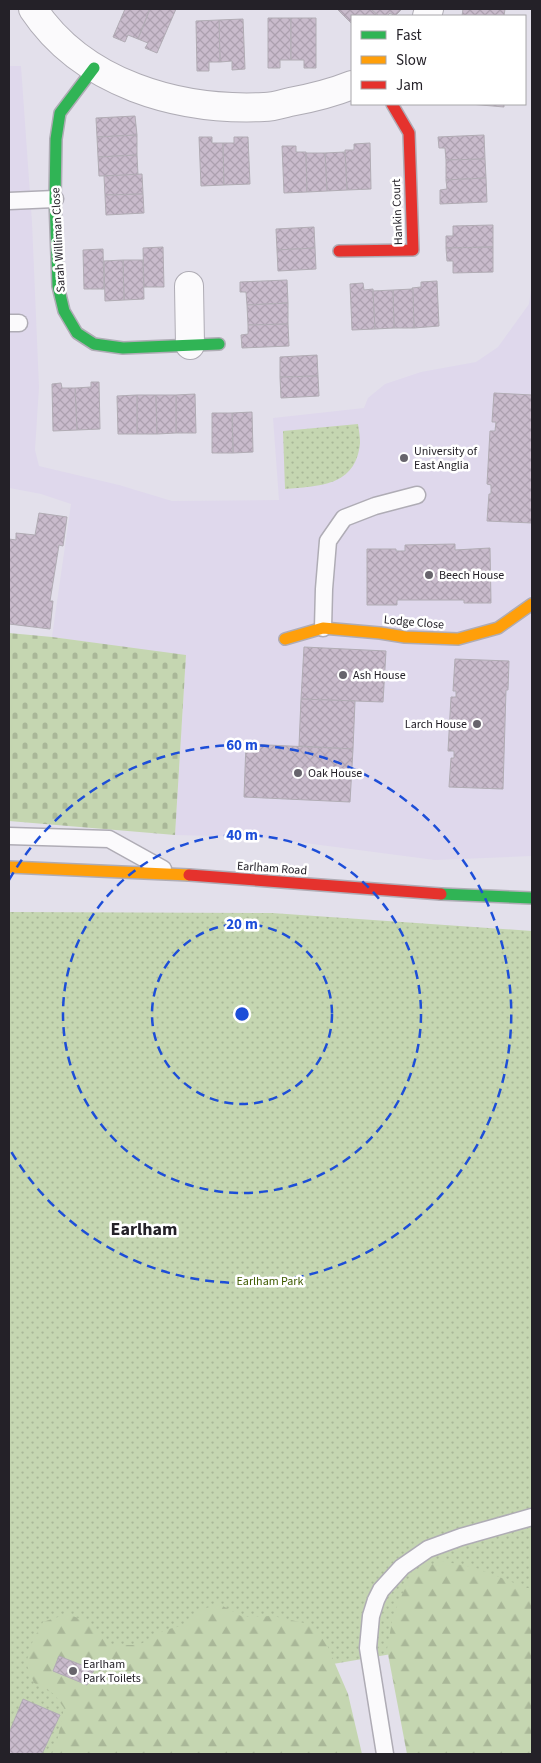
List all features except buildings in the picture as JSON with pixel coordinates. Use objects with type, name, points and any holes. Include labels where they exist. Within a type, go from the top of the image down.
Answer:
[{"type":"street","points":[[34,9],[65,46],[94,68],[126,85],[168,98],[216,106],[265,107],[330,94],[351,85]]},
{"type":"street","name":"Sarah Williman Close","points":[[94,68],[60,113],[56,139],[55,199],[58,286],[64,311],[76,333],[94,344],[123,348],[218,344]]},
{"type":"street","name":"Hankin Court","points":[[339,251],[413,250],[408,133],[393,105]]},
{"type":"street","points":[[189,286],[190,345]]},
{"type":"street","name":"Lodge Close","points":[[285,638],[323,628],[458,639],[498,628],[532,604]]},
{"type":"street","name":"Earlham Road","points":[[9,867],[172,874],[429,893],[532,898]]},
{"type":"lane","points":[[9,201],[55,199]]},
{"type":"lane","points":[[323,628],[328,541],[344,518],[374,506],[417,495]]},
{"type":"lane","points":[[9,836],[109,838],[172,874]]},
{"type":"lane","points":[[385,1754],[368,1648],[371,1616],[381,1590],[402,1567],[428,1549],[461,1537],[532,1518]]},
{"type":"shaded area","name":"University of East Anglia","points":[[9,66],[21,66],[32,222],[39,387],[35,450],[39,466],[119,485],[172,501],[279,500],[273,418],[364,408],[368,398],[385,384],[421,372],[476,362],[498,347],[529,304],[532,283],[532,856],[435,860],[259,837],[175,835],[186,656],[52,637],[71,504],[41,494],[9,488]]},
{"type":"green space","points":[[358,424],[360,443],[357,457],[351,468],[343,476],[322,485],[285,489],[283,431]]},
{"type":"green space","points":[[9,633],[186,655],[175,835],[9,821]]},
{"type":"green space","name":"Earlham Park","points":[[9,912],[272,913],[532,931],[532,1630],[111,1702],[95,1754],[9,1754]]},
{"type":"green space","points":[[442,1561],[476,1568],[527,1588],[532,1588],[532,1754],[407,1754],[387,1649],[393,1616],[412,1571]]},
{"type":"green space","points":[[219,1604],[243,1617],[273,1616],[313,1625],[327,1645],[348,1694],[362,1754],[52,1754],[58,1737],[64,1708],[54,1694],[34,1683],[26,1663],[33,1640],[43,1622],[67,1614],[89,1622],[108,1645],[139,1645],[165,1630],[189,1624],[200,1610]]},
{"type":"traffic: fast","points":[[94,68],[60,113],[56,139],[55,199],[58,286],[64,311],[77,333],[94,344],[123,348],[219,344]]},
{"type":"traffic: fast","points":[[441,894],[532,898]]},
{"type":"traffic: slow","points":[[285,639],[323,628],[405,637],[458,639],[498,628],[532,604]]},
{"type":"traffic: slow","points":[[9,867],[189,875]]},
{"type":"traffic: jam","points":[[339,251],[413,250],[409,133],[393,105]]},
{"type":"traffic: jam","points":[[189,875],[441,894]]},
{"type":"place","name":"University of East Anglia","points":[[404,458]]},
{"type":"place","name":"Beech House","points":[[429,575]]},
{"type":"place","name":"Ash House","points":[[343,675]]},
{"type":"place","name":"Larch House","points":[[477,724]]},
{"type":"place","name":"Oak House","points":[[298,773]]},
{"type":"place","name":"Earlham Park Toilets","points":[[73,1671]]},
{"type":"district","name":"Earlham","points":[[144,1229]]}]
